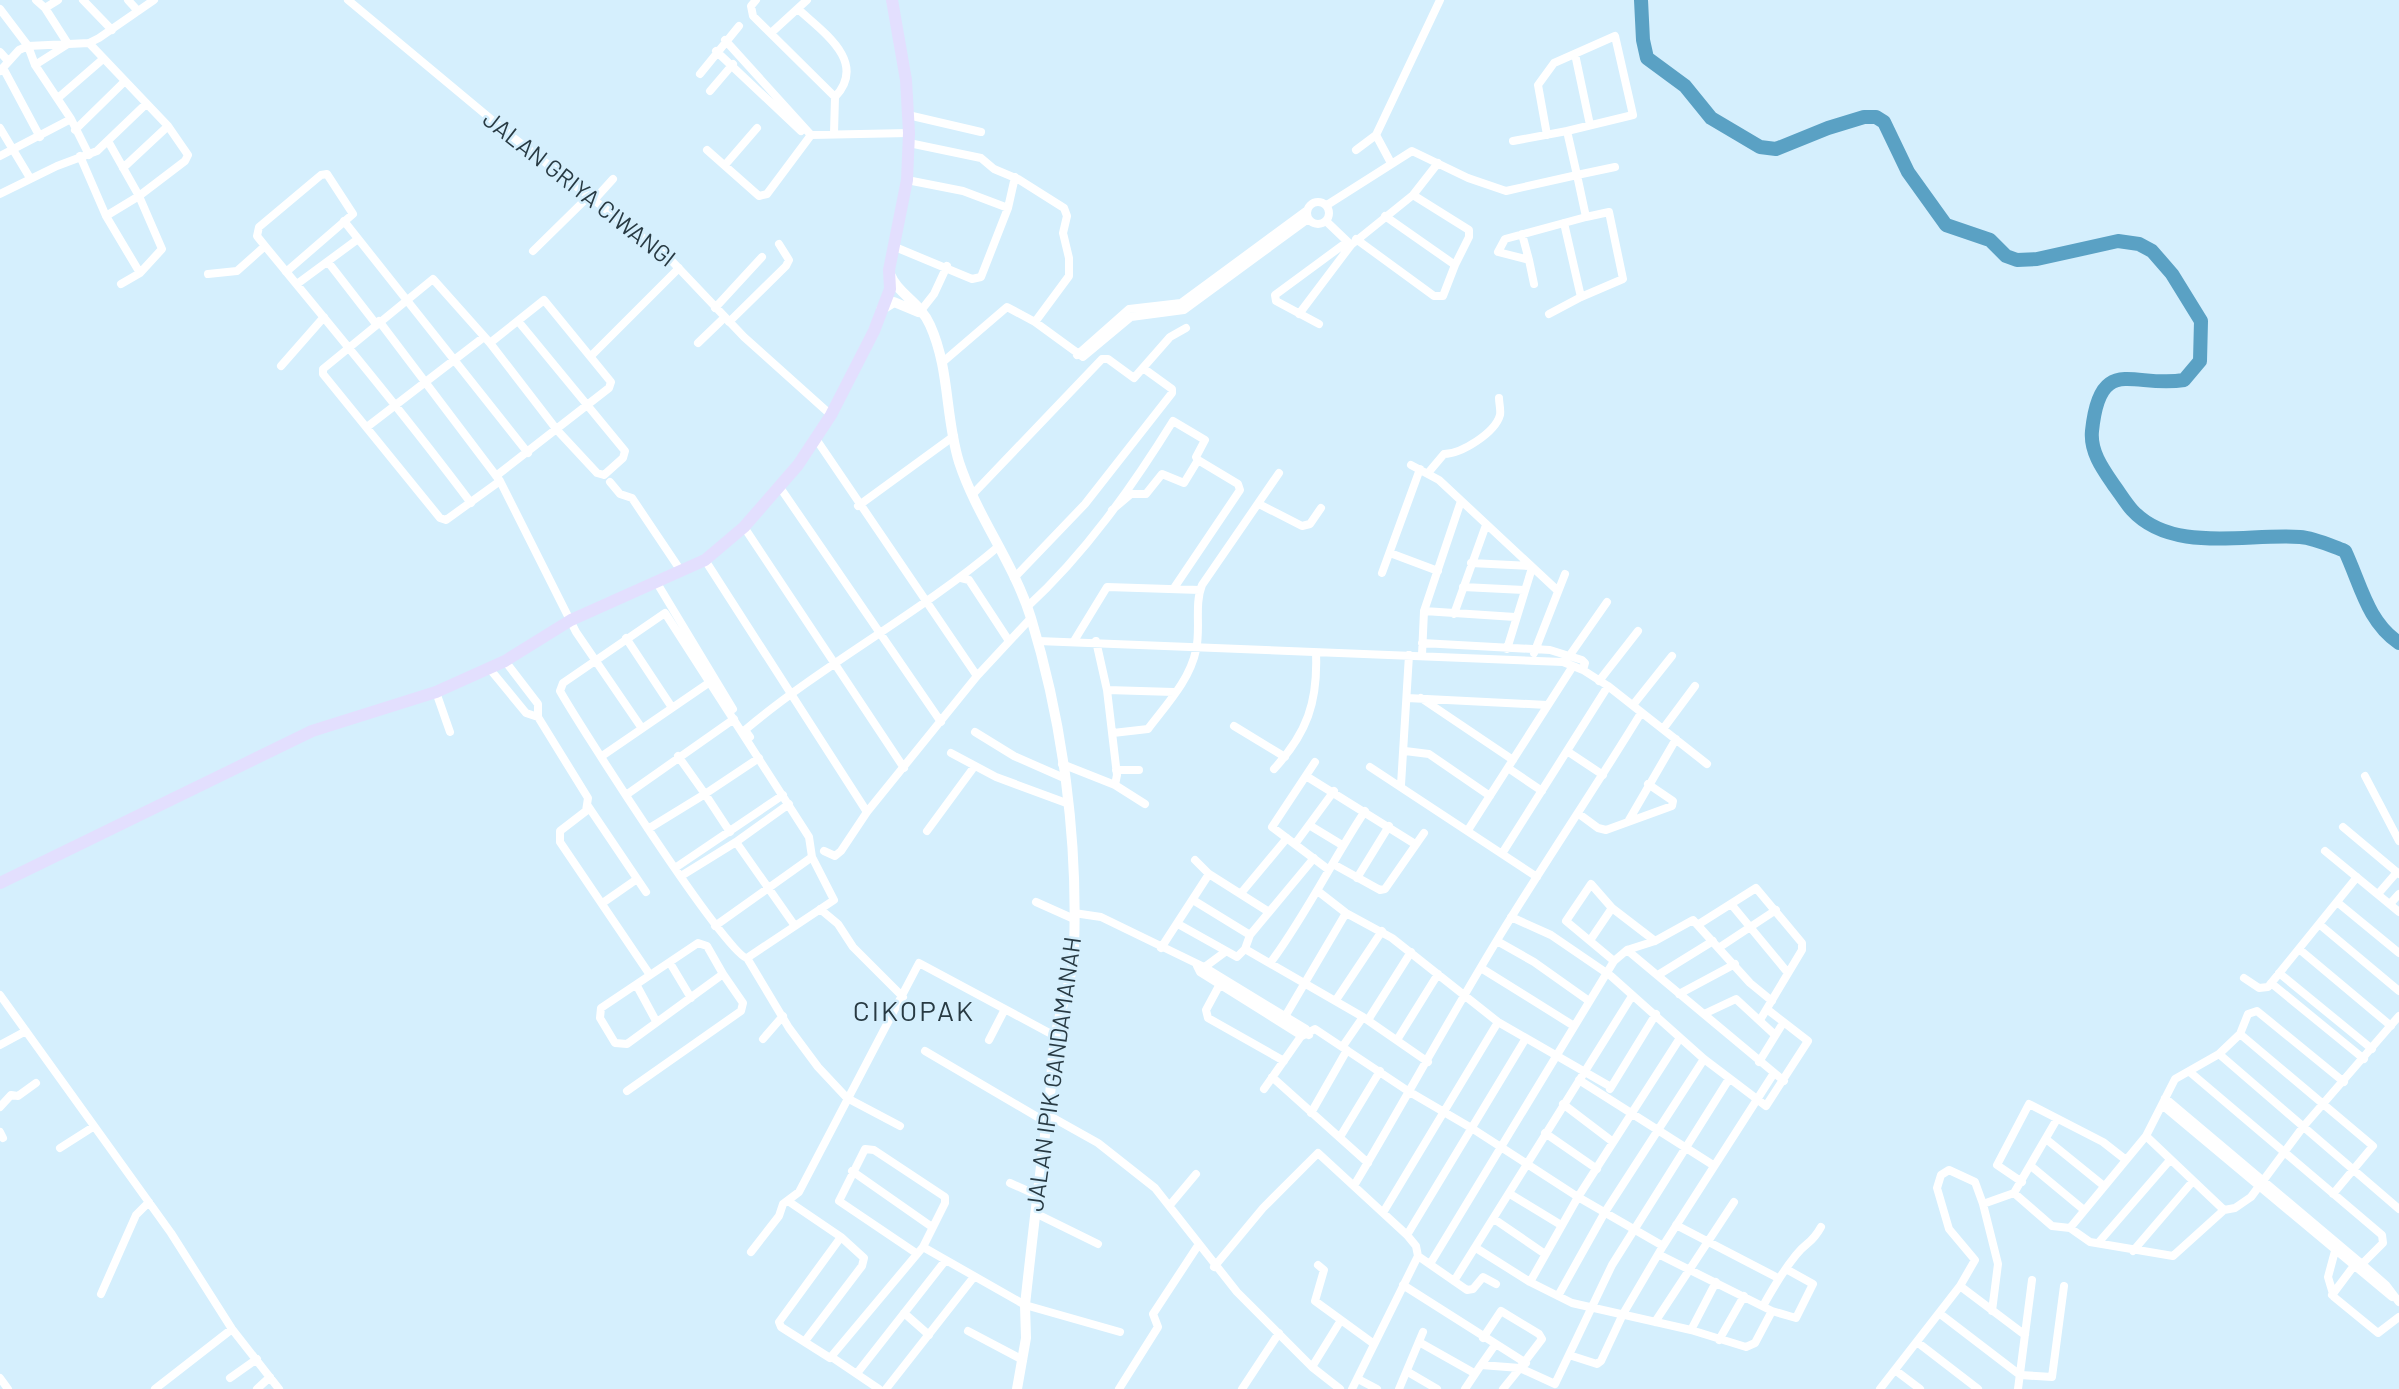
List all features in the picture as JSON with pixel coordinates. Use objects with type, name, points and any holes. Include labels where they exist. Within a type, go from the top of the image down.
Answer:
[{"type":"main road","points":[[0,883],[312,731],[436,692],[505,661],[571,620],[705,560],[744,527],[816,439],[831,415],[874,331],[890,289],[889,270],[907,180],[909,138],[906,80],[892,0]]},
{"type":"street","points":[[36,0],[46,8],[68,44]]},
{"type":"street","points":[[46,8],[58,0]]},
{"type":"street","points":[[83,0],[113,30]]},
{"type":"street","points":[[128,0],[138,11]]},
{"type":"street","points":[[4,67],[28,46],[89,43],[113,30],[154,0]]},
{"type":"street","name":"JALAN GRIYA CIWANGI","points":[[348,0],[515,139],[591,198],[635,228],[679,268],[715,308],[831,415]]},
{"type":"street","points":[[756,0],[750,11],[835,97]]},
{"type":"street","points":[[771,33],[807,0]]},
{"type":"street","points":[[1356,150],[1376,135],[1440,0]]},
{"type":"street","points":[[798,9],[836,44],[844,57],[846,79],[835,97],[834,133]]},
{"type":"street","points":[[1,13],[28,46],[35,65],[71,119],[106,215],[140,273]]},
{"type":"street","points":[[700,74],[724,40],[739,26]]},
{"type":"street","points":[[1513,141],[1547,135],[1567,131],[1633,115],[1615,36],[1554,64],[1538,85],[1547,135]]},
{"type":"street","points":[[724,40],[810,137]]},
{"type":"street","points":[[89,43],[168,126],[187,152],[187,158],[139,196],[106,215]]},
{"type":"street","points":[[35,65],[68,44]]},
{"type":"street","points":[[716,51],[810,137]]},
{"type":"street","points":[[0,52],[4,67],[40,137]]},
{"type":"street","points":[[1575,54],[1590,125]]},
{"type":"street","points":[[58,98],[103,59]]},
{"type":"street","points":[[710,90],[733,64]]},
{"type":"street","points":[[75,130],[125,81]]},
{"type":"street","points":[[0,194],[108,141],[146,104]]},
{"type":"street","points":[[908,115],[981,132]]},
{"type":"street","points":[[0,156],[71,119]]},
{"type":"street","points":[[123,168],[168,126]]},
{"type":"street","points":[[0,128],[30,178]]},
{"type":"street","points":[[725,165],[757,128]]},
{"type":"street","points":[[1567,131],[1586,217]]},
{"type":"street","points":[[707,150],[759,196],[764,196],[810,137],[834,133],[909,138],[981,158],[994,169],[1015,177],[1067,213],[1063,233],[1069,258],[1069,276],[1035,322]]},
{"type":"street","points":[[1376,135],[1391,163]]},
{"type":"street","points":[[108,141],[139,196],[162,249],[140,273],[121,284]]},
{"type":"street","points":[[944,361],[1004,309],[1010,307],[1035,322],[1077,355],[1089,353],[1130,313],[1184,310],[1307,215],[1315,202],[1328,205],[1412,151],[1468,178],[1506,191],[1615,167]]},
{"type":"street","points":[[1319,324],[1276,301],[1275,295],[1413,195],[1438,163]]},
{"type":"street","points":[[286,272],[344,222],[353,210],[327,174],[322,174],[259,227],[257,236],[286,272],[349,345],[397,404],[471,503]]},
{"type":"street","points":[[895,247],[947,266],[972,279],[981,277],[1008,208],[1015,177]]},
{"type":"street","points":[[533,251],[612,178]]},
{"type":"street","points":[[907,180],[964,191],[1008,208]]},
{"type":"street","points":[[1326,221],[1351,242],[1437,297],[1443,296],[1449,288],[1455,265],[1469,237],[1469,230],[1413,195]]},
{"type":"street","points":[[1307,215],[1318,225],[1326,221],[1331,212],[1328,205]]},
{"type":"street","points":[[1529,260],[1499,252],[1505,239],[1609,212],[1623,279],[1549,314]]},
{"type":"street","points":[[1385,216],[1455,265]]},
{"type":"street","points":[[344,222],[456,358],[528,453]]},
{"type":"street","points":[[1563,223],[1581,297]]},
{"type":"street","points":[[1522,234],[1534,284]]},
{"type":"street","points":[[297,284],[358,239]]},
{"type":"street","points":[[1299,314],[1351,242]]},
{"type":"street","points":[[698,343],[786,266],[789,260],[779,244]]},
{"type":"street","points":[[208,274],[237,271],[265,246]]},
{"type":"street","points":[[715,308],[762,257]]},
{"type":"street","points":[[327,262],[427,381],[498,479],[571,620],[595,661],[642,727]]},
{"type":"street","points":[[881,310],[894,302],[906,304],[923,314],[947,266]]},
{"type":"street","points":[[591,356],[679,268]]},
{"type":"street","name":"JALAN IPIK GANDAMANAH","points":[[889,270],[894,285],[923,314],[944,361],[954,436],[972,495],[1029,612],[1037,639],[1069,804],[1074,916],[1072,972],[1055,1036],[1025,1305],[1023,1360],[1017,1389]]},
{"type":"street","points":[[367,427],[456,358],[487,340],[518,321],[541,301],[546,300],[611,382],[609,388],[586,407],[557,430],[528,453],[471,503],[446,520],[440,518],[323,374],[326,365],[349,345],[430,281],[436,280],[487,340],[557,430],[597,473],[604,475],[623,458],[625,451],[586,407],[518,321]]},
{"type":"street","points":[[281,366],[324,317]]},
{"type":"street","points":[[972,495],[1102,359],[1108,359],[1133,378],[1170,337],[1186,328]]},
{"type":"street","points":[[1014,578],[1085,504],[1173,392],[1143,368]]},
{"type":"street","points":[[1382,573],[1424,471],[1444,454],[1452,454],[1475,441],[1498,419],[1501,412],[1499,398]]},
{"type":"street","points":[[824,851],[835,856],[841,851],[867,813],[977,676],[1009,641],[1029,612],[1112,510],[1173,421],[1205,440],[1196,457],[1198,460],[1184,483],[1162,474],[1146,494],[1133,493],[1112,510]]},
{"type":"street","points":[[858,506],[925,454],[954,436]]},
{"type":"street","points":[[816,439],[858,506],[977,676]]},
{"type":"street","points":[[1174,588],[1240,490],[1238,484],[1198,460]]},
{"type":"street","points":[[1411,465],[1424,471],[1461,501],[1558,591]]},
{"type":"street","points":[[1113,733],[1148,729],[1188,674],[1197,646],[1200,590],[1279,473]]},
{"type":"street","points":[[610,482],[620,494],[632,498],[681,571]]},
{"type":"street","points":[[779,486],[941,722]]},
{"type":"street","points":[[1422,655],[1424,611],[1461,501]]},
{"type":"street","points":[[1259,504],[1301,526],[1310,524],[1321,508]]},
{"type":"street","points":[[1454,614],[1486,525]]},
{"type":"street","points":[[744,527],[904,768]]},
{"type":"street","points":[[745,730],[788,694],[961,579],[999,547]]},
{"type":"street","points":[[1390,553],[1437,571]]},
{"type":"street","points":[[705,560],[788,694],[867,813]]},
{"type":"street","points":[[1471,563],[1530,567]]},
{"type":"street","points":[[1507,649],[1530,567]]},
{"type":"street","points":[[1531,661],[1565,574]]},
{"type":"street","points":[[961,579],[969,580],[1009,641]]},
{"type":"street","points":[[657,583],[813,844],[812,857],[834,900],[747,958],[742,958],[715,926],[648,829],[560,688],[664,613],[762,759]]},
{"type":"street","points":[[1075,639],[1107,587],[1200,590]]},
{"type":"street","points":[[1463,587],[1524,590]]},
{"type":"street","points":[[1570,655],[1607,602]]},
{"type":"street","points":[[1424,611],[1516,617]]},
{"type":"street","points":[[1599,681],[1638,631]]},
{"type":"street","points":[[626,638],[671,706]]},
{"type":"street","points":[[1037,639],[1316,653],[1422,655],[1573,666],[1608,686],[1707,764]]},
{"type":"street","points":[[1096,641],[1113,733],[1115,785]]},
{"type":"street","points":[[1422,643],[1570,655],[1584,662],[1583,670]]},
{"type":"street","points":[[1275,769],[1286,757],[1311,714],[1316,653]]},
{"type":"street","points":[[1401,785],[1409,655]]},
{"type":"street","points":[[1633,705],[1672,656]]},
{"type":"street","points":[[505,661],[538,704],[538,717],[588,798],[588,806],[646,892]]},
{"type":"street","points":[[1468,830],[1573,666]]},
{"type":"street","points":[[489,668],[526,713],[538,717]]},
{"type":"street","points":[[602,756],[671,706],[710,682]]},
{"type":"street","points":[[1503,852],[1608,686]]},
{"type":"street","points":[[1663,729],[1695,686]]},
{"type":"street","points":[[1107,691],[1174,692]]},
{"type":"street","points":[[436,692],[450,732]]},
{"type":"street","points":[[1407,698],[1547,705]]},
{"type":"street","points":[[1421,698],[1511,764],[1542,791]]},
{"type":"street","points":[[1355,1184],[1397,1117],[1408,1091],[1466,998],[1511,917],[1641,713]]},
{"type":"street","points":[[626,795],[734,719]]},
{"type":"street","points":[[1234,726],[1286,757]]},
{"type":"street","points":[[975,733],[1014,756],[1064,778]]},
{"type":"street","points":[[1629,820],[1676,738]]},
{"type":"street","points":[[1405,751],[1429,754],[1490,796]]},
{"type":"street","points":[[1567,751],[1603,775]]},
{"type":"street","points":[[951,753],[974,767],[1069,804]]},
{"type":"street","points":[[678,756],[730,832]]},
{"type":"street","points":[[648,829],[762,759]]},
{"type":"street","points":[[1315,762],[1272,824],[1272,827],[1314,858],[1380,890],[1385,889],[1423,833]]},
{"type":"street","points":[[1062,764],[1115,785],[1145,803]]},
{"type":"street","points":[[927,831],[974,767]]},
{"type":"street","points":[[1370,767],[1503,852],[1537,877]]},
{"type":"street","points":[[1116,770],[1139,771]]},
{"type":"street","points":[[1306,776],[1415,844]]},
{"type":"street","points":[[2365,776],[2399,841]]},
{"type":"street","points":[[1579,814],[1601,830],[1672,806],[1673,800],[1648,784]]},
{"type":"street","points":[[1295,844],[1334,791]]},
{"type":"street","points":[[675,868],[783,795]]},
{"type":"street","points":[[681,876],[736,842],[789,804]]},
{"type":"street","points":[[588,806],[565,825],[559,837],[650,975]]},
{"type":"street","points":[[1271,962],[1319,892],[1342,845],[1365,811]]},
{"type":"street","points":[[1309,825],[1342,845]]},
{"type":"street","points":[[1357,878],[1389,826]]},
{"type":"street","points":[[2343,827],[2398,873],[2378,894]]},
{"type":"street","points":[[1242,892],[1287,838]]},
{"type":"street","points":[[736,842],[795,926]]},
{"type":"street","points":[[2325,851],[2399,912]]},
{"type":"street","points":[[715,926],[812,857]]},
{"type":"street","points":[[1178,924],[1233,958],[1245,949],[1250,935],[1314,858]]},
{"type":"street","points":[[1195,860],[1209,874],[1242,892],[1269,912]]},
{"type":"street","points":[[1161,948],[1209,874]]},
{"type":"street","points":[[2244,978],[2259,988],[2268,987],[2357,877]]},
{"type":"street","points":[[604,902],[637,879]]},
{"type":"street","points":[[1614,961],[1591,939],[1566,921],[1588,886],[1595,885],[1612,908],[1655,941]]},
{"type":"street","points":[[1699,924],[1756,888],[1803,947],[1760,1020]]},
{"type":"street","points":[[1319,892],[1346,914],[1382,931],[1411,952],[1497,1022],[1556,1055],[1605,1096],[1633,1112],[1684,1149],[1713,1165]]},
{"type":"street","points":[[2390,904],[2399,894]]},
{"type":"street","points":[[1193,900],[1250,935]]},
{"type":"street","points":[[1037,902],[1074,916],[1093,914],[1200,968],[1305,1033]]},
{"type":"street","points":[[2337,902],[2399,953]]},
{"type":"street","points":[[1731,904],[1788,973]]},
{"type":"street","points":[[1591,939],[1612,908]]},
{"type":"street","points":[[820,909],[838,924],[853,947],[903,997]]},
{"type":"street","points":[[1720,947],[1776,910]]},
{"type":"street","points":[[1283,1020],[1346,914]]},
{"type":"street","points":[[1430,1264],[1500,1147],[1589,1001],[1606,974],[1614,961],[1627,950],[1655,941],[1690,921],[1699,924],[1783,1023],[1808,1041],[1768,1105],[1755,1099],[1704,1059],[1656,1014],[1606,974],[1551,935],[1511,917]]},
{"type":"street","points":[[2319,925],[2399,991]]},
{"type":"street","points":[[1336,1000],[1382,931]]},
{"type":"street","points":[[1497,941],[1534,962],[1589,1001]]},
{"type":"street","points":[[1658,975],[1713,941]]},
{"type":"street","points":[[627,1091],[741,1011],[743,1003],[703,943],[601,1009],[602,1021],[619,1045],[627,1044],[723,974]]},
{"type":"street","points":[[1245,949],[1336,1000],[1428,1062]]},
{"type":"street","points":[[2299,949],[2391,1026]]},
{"type":"street","points":[[1627,950],[1784,1081]]},
{"type":"street","points":[[1200,968],[1225,952]]},
{"type":"street","points":[[1311,1112],[1345,1048],[1411,952]]},
{"type":"street","points":[[747,958],[800,1045],[847,1098],[900,1126]]},
{"type":"street","points":[[670,963],[691,998]]},
{"type":"street","points":[[751,1252],[788,1201],[799,1192],[919,963],[1055,1036]]},
{"type":"street","points":[[1679,994],[1735,964]]},
{"type":"street","points":[[1200,968],[1220,984],[1242,994]]},
{"type":"street","points":[[1481,968],[1574,1026]]},
{"type":"street","points":[[2279,973],[2371,1049]]},
{"type":"street","points":[[1397,1040],[1438,974]]},
{"type":"street","points":[[2271,982],[2364,1059]]},
{"type":"street","points":[[1220,984],[1206,1010],[1208,1018],[1284,1061]]},
{"type":"street","points":[[636,986],[656,1021]]},
{"type":"street","points":[[0,995],[149,1202],[232,1329],[279,1389]]},
{"type":"street","points":[[1454,1281],[1632,996]]},
{"type":"street","points":[[1704,1014],[1734,999],[1774,1035]]},
{"type":"street","points":[[989,1040],[1005,1009]]},
{"type":"street","points":[[2070,1228],[2146,1136],[2179,1075],[2191,1073],[2218,1054],[2240,1034],[2248,1014],[2261,1013],[2344,1082]]},
{"type":"street","points":[[1605,1096],[1656,1014]]},
{"type":"street","points":[[763,1039],[783,1016]]},
{"type":"street","points":[[2012,1194],[2052,1226],[2070,1228],[2090,1242],[2173,1256],[2224,1210],[2245,1202],[2303,1127],[2399,1016]]},
{"type":"street","points":[[1384,1211],[1446,1112],[1497,1022]]},
{"type":"street","points":[[1759,1062],[1783,1023]]},
{"type":"street","points":[[1264,1089],[1305,1033],[1315,1028],[1408,1091],[1528,1163],[1578,1197],[1635,1229],[1689,1268],[1772,1311],[1796,1318],[1813,1286],[1812,1282],[1786,1269]]},
{"type":"street","points":[[0,1045],[26,1031]]},
{"type":"street","points":[[2240,1034],[2373,1146],[2333,1194]]},
{"type":"street","points":[[1407,1234],[1526,1038]]},
{"type":"street","points":[[1530,1282],[1578,1197],[1680,1038]]},
{"type":"street","points":[[925,1051],[1122,1160],[1155,1188],[1170,1205],[1214,1267],[1312,1367],[1340,1389]]},
{"type":"street","points":[[2218,1054],[2399,1209]]},
{"type":"street","points":[[1558,1296],[1605,1212],[1704,1059]]},
{"type":"street","points":[[1340,1137],[1380,1071]]},
{"type":"street","points":[[1569,1355],[1599,1364],[1623,1314],[1676,1225],[1774,1073]]},
{"type":"street","points":[[2191,1073],[2382,1235],[2383,1243],[2358,1265],[2333,1295]]},
{"type":"street","points":[[1272,1077],[1368,1163]]},
{"type":"street","points":[[1581,1077],[1611,1087]]},
{"type":"street","points":[[1403,1285],[1523,1366],[1555,1384],[1591,1306],[1635,1229],[1730,1079]]},
{"type":"street","points":[[0,1107],[11,1095],[18,1096],[36,1083]]},
{"type":"street","points":[[2164,1101],[2335,1251],[2358,1265]]},
{"type":"street","points":[[1563,1104],[1613,1142]]},
{"type":"street","points":[[2022,1182],[1997,1167],[2026,1106],[2033,1105],[2103,1142],[2126,1160]]},
{"type":"street","points":[[1987,1203],[2012,1194],[2022,1182],[2057,1119]]},
{"type":"street","points":[[60,1148],[93,1126]]},
{"type":"street","points":[[1545,1133],[1597,1168]]},
{"type":"street","points":[[2146,1136],[2224,1210]]},
{"type":"street","points":[[2046,1139],[2104,1186]]},
{"type":"street","points":[[833,1358],[923,1247],[945,1203],[942,1194],[869,1148],[863,1152],[852,1171],[839,1198],[840,1203],[916,1253]]},
{"type":"street","points":[[1214,1267],[1313,1154],[1320,1154],[1355,1184],[1407,1234],[1416,1246],[1418,1256],[1352,1389]]},
{"type":"street","points":[[2099,1242],[2170,1160]]},
{"type":"street","points":[[2031,1166],[2084,1210]]},
{"type":"street","points":[[1880,1389],[1960,1286],[1975,1260],[1949,1229],[1937,1188],[1941,1175],[1949,1170],[1975,1182],[1987,1203],[1998,1264],[1992,1311]]},
{"type":"street","points":[[852,1171],[932,1227]]},
{"type":"street","points":[[1170,1205],[1196,1174]]},
{"type":"street","points":[[2133,1251],[2193,1181]]},
{"type":"street","points":[[1010,1183],[1037,1195]]},
{"type":"street","points":[[2260,1184],[2386,1285],[2398,1301]]},
{"type":"street","points":[[1510,1194],[1561,1225]]},
{"type":"street","points":[[788,1201],[863,1255],[863,1262],[805,1341]]},
{"type":"street","points":[[101,1294],[136,1215],[149,1202]]},
{"type":"street","points":[[1655,1322],[1734,1202]]},
{"type":"street","points":[[1035,1213],[1098,1244]]},
{"type":"street","points":[[1494,1219],[1545,1254]]},
{"type":"street","points":[[1676,1225],[1778,1278]]},
{"type":"street","points":[[1763,1306],[1778,1278],[1801,1249],[1813,1242],[1821,1227]]},
{"type":"street","points":[[841,1237],[779,1322],[781,1327],[816,1350],[858,1372],[879,1389]]},
{"type":"street","points":[[1119,1389],[1158,1327],[1153,1315],[1161,1294],[1199,1244]]},
{"type":"street","points":[[923,1247],[973,1278],[1025,1305],[1120,1332]]},
{"type":"street","points":[[1476,1248],[1558,1296],[1751,1348],[1772,1311]]},
{"type":"street","points":[[2335,1251],[2328,1277],[2333,1295],[2378,1334],[2399,1317]]},
{"type":"street","points":[[1418,1256],[1469,1290],[1483,1277],[1496,1284]]},
{"type":"street","points":[[858,1372],[945,1261]]},
{"type":"street","points":[[1318,1265],[1324,1270],[1314,1300],[1374,1343]]},
{"type":"street","points":[[886,1389],[973,1278]]},
{"type":"street","points":[[2018,1389],[2032,1280]]},
{"type":"street","points":[[1691,1330],[1716,1282]]},
{"type":"street","points":[[1960,1286],[2025,1335]]},
{"type":"street","points":[[1939,1313],[2020,1374],[2054,1375],[2064,1286]]},
{"type":"street","points":[[1720,1340],[1744,1296]]},
{"type":"street","points":[[1483,1338],[1498,1312],[1504,1312],[1542,1336],[1523,1366],[1503,1389]]},
{"type":"street","points":[[904,1313],[929,1335]]},
{"type":"street","points":[[1312,1367],[1341,1320]]},
{"type":"street","points":[[155,1389],[232,1329]]},
{"type":"street","points":[[968,1331],[1023,1360]]},
{"type":"street","points":[[1399,1389],[1423,1332]]},
{"type":"street","points":[[1242,1389],[1279,1333]]},
{"type":"street","points":[[1419,1342],[1474,1373]]},
{"type":"street","points":[[1917,1342],[1978,1389]]},
{"type":"street","points":[[1465,1389],[1495,1345]]},
{"type":"street","points":[[230,1378],[257,1359]]},
{"type":"street","points":[[1480,1365],[1523,1366]]},
{"type":"street","points":[[1895,1370],[1920,1389]]},
{"type":"street","points":[[1408,1372],[1437,1389]]},
{"type":"street","points":[[257,1389],[270,1377]]},
{"type":"street","points":[[0,1378],[8,1389]]},
{"type":"street","points":[[1358,1379],[1377,1389]]},
{"type":"waterway","points":[[1641,0],[1643,40],[1647,58],[1685,86],[1711,118],[1760,147],[1776,149],[1828,128],[1864,117],[1876,117],[1884,122],[1908,172],[1946,225],[1990,240],[2006,256],[2017,260],[2037,259],[2118,241],[2139,244],[2152,251],[2172,274],[2201,321],[2200,361],[2184,380],[2166,382],[2122,379],[2111,383],[2103,391],[2096,406],[2092,438],[2095,452],[2105,472],[2132,510],[2149,524],[2168,532],[2211,538],[2300,537],[2345,551],[2372,613],[2379,624],[2399,643]]},
{"type":"district","name":"CIKOPAK","points":[[914,1011]]}]
